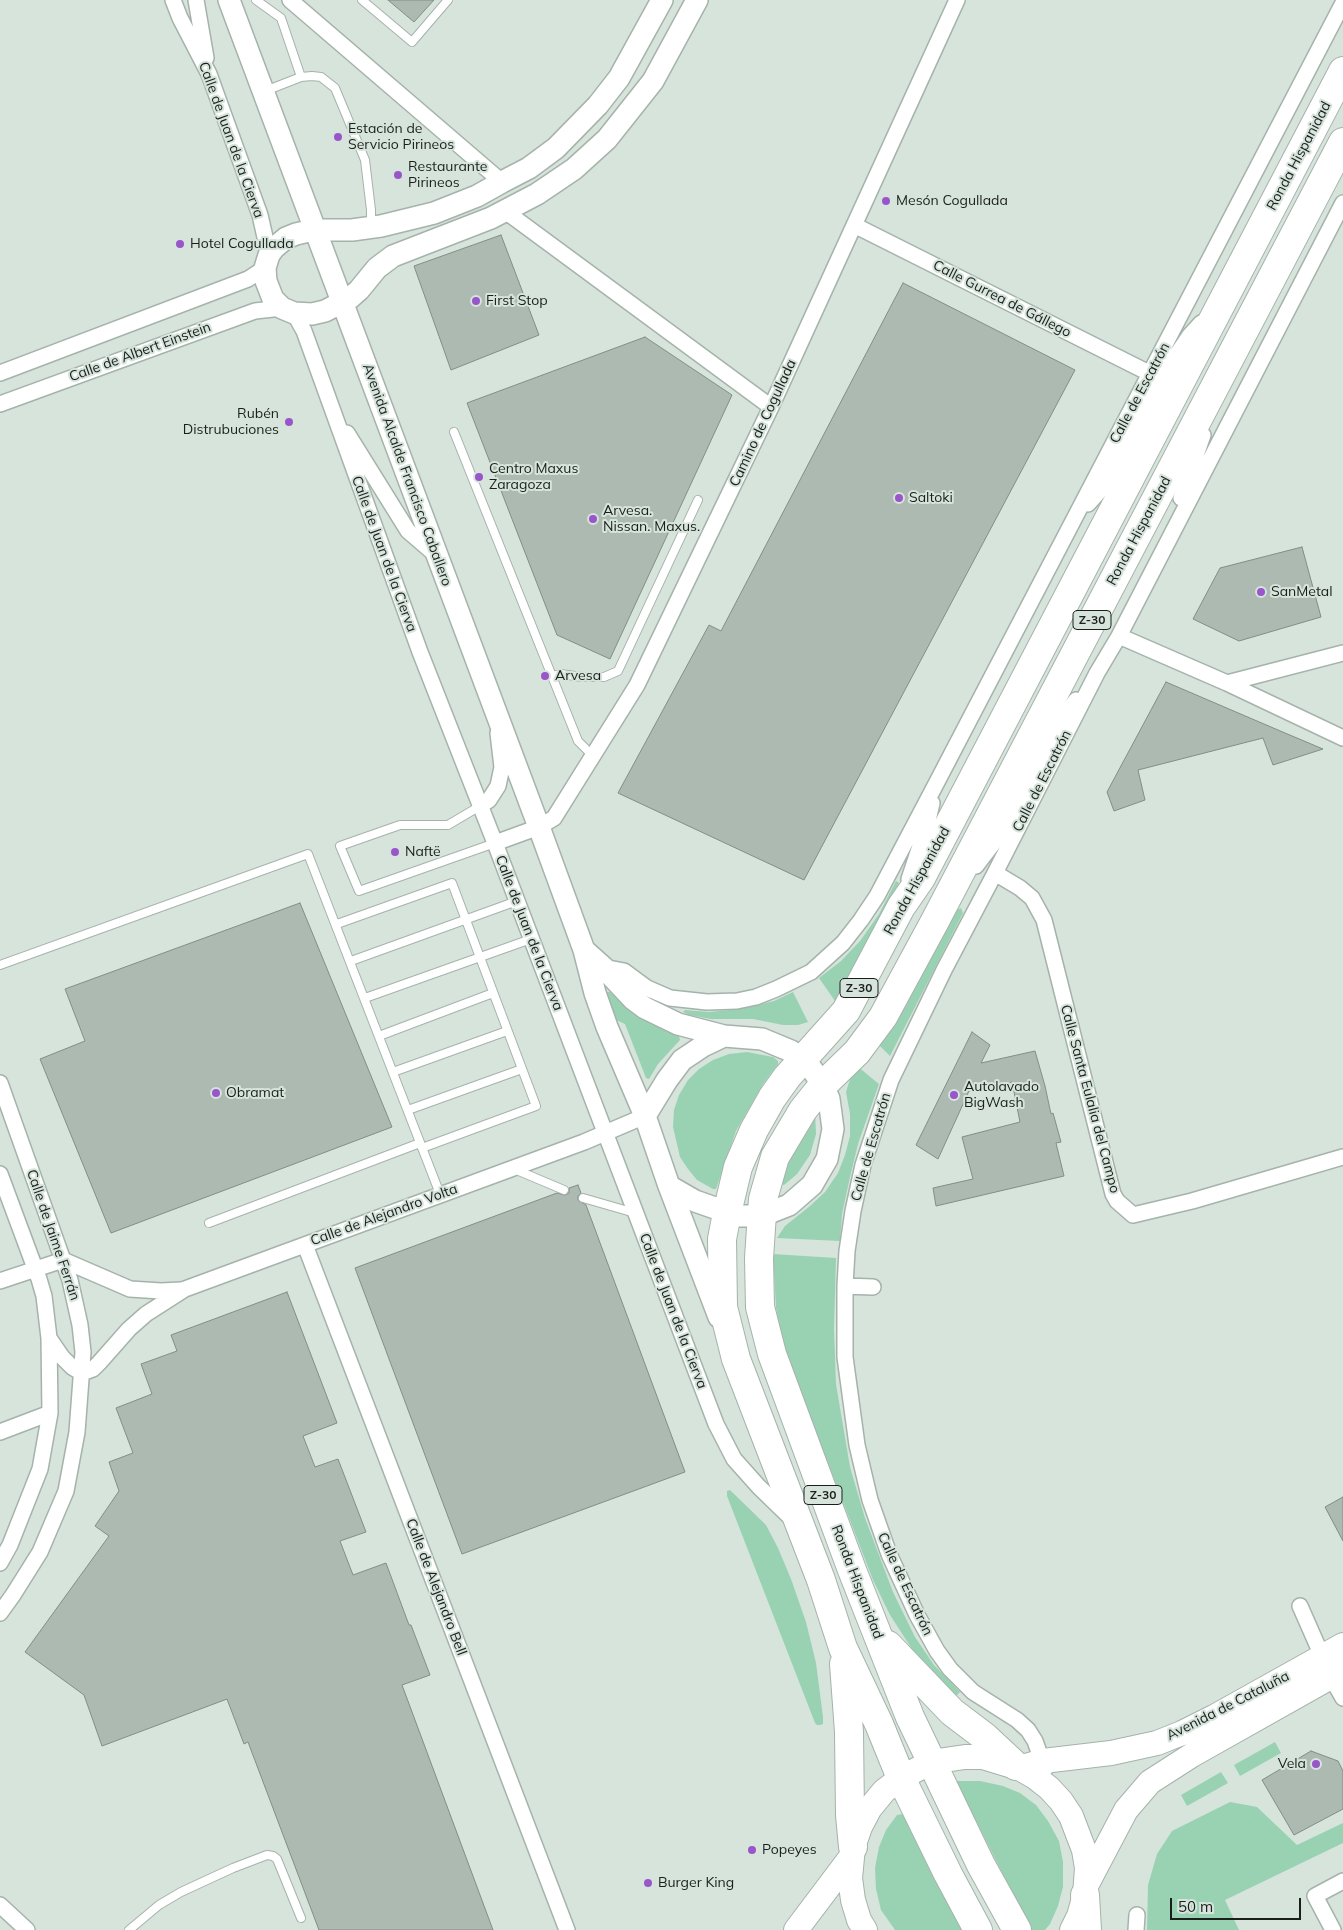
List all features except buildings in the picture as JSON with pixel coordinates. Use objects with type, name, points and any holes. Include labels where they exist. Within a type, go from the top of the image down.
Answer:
[{"type":"highway","name":"Ronda Hispanidad","points":[[978,1930],[901,1778],[879,1724],[843,1648],[801,1530],[736,1359],[723,1307],[722,1238],[726,1213],[738,1166],[751,1136],[772,1098],[802,1059],[846,1011],[901,907],[921,878],[1343,71]]},
{"type":"highway","name":"Ronda Hispanidad","points":[[1017,1930],[981,1866],[910,1717],[848,1561],[772,1354],[760,1307],[758,1258],[761,1216],[767,1180],[775,1157],[803,1110],[822,1085],[857,1052],[883,1017],[1343,142]]},
{"type":"highway","points":[[878,1634],[952,1712],[985,1737],[1017,1767]]},
{"type":"highway","points":[[843,1648],[849,1732],[852,1852]]},
{"type":"highway","points":[[1086,1890],[1087,1930]]},
{"type":"main road","name":"Avenida Alcalde Francisco Caballero","points":[[228,0],[539,827],[584,950],[595,993],[607,1027],[645,1116]]},
{"type":"main road","points":[[662,0],[629,60],[598,106],[556,148],[529,168],[476,196],[434,213],[399,223],[371,228],[314,230],[286,238],[279,243],[267,262],[269,291],[273,299],[288,310],[312,314],[325,311],[343,303],[359,290],[377,268],[393,256],[505,211],[537,194],[574,169],[607,139],[653,81],[698,0]]},
{"type":"main road","name":"Avenida Alcalde Francisco Caballero","points":[[584,950],[603,967],[621,988],[645,1008],[678,1024],[724,1036]]},
{"type":"main road","points":[[645,1116],[682,1060],[703,1046],[724,1036],[762,1039],[791,1051],[802,1059],[814,1072],[829,1099],[832,1114],[832,1144],[827,1159],[821,1173],[802,1196],[789,1205],[761,1216],[743,1216],[726,1213],[695,1200],[669,1186]]},
{"type":"main road","name":"Ronda Hispanidad","points":[[645,1116],[669,1186],[736,1359]]},
{"type":"main road","name":"Avenida de Cataluña","points":[[1072,1930],[1079,1916],[1086,1890],[1126,1810],[1150,1782],[1332,1668],[1343,1645]]},
{"type":"main road","name":"Avenida de Cataluña","points":[[1017,1767],[1043,1761],[1112,1753],[1165,1740],[1214,1716],[1332,1668]]},
{"type":"main road","name":"Avenida de Cataluña","points":[[864,1930],[853,1900],[850,1878],[852,1852],[860,1827],[870,1808],[884,1791],[901,1778],[931,1762],[948,1758],[982,1757],[1017,1767],[1035,1777],[1049,1788],[1071,1816],[1079,1833],[1086,1859],[1086,1890]]},
{"type":"main road","name":"Avenida de Cataluña","points":[[796,1930],[852,1852]]},
{"type":"street","name":"Calle de Juan de la Cierva","points":[[174,0],[180,18],[208,74],[260,215],[267,262]]},
{"type":"street","points":[[196,0],[208,74]]},
{"type":"street","points":[[290,0],[502,182]]},
{"type":"street","name":"Camino de Cogullada","points":[[495,843],[539,827],[554,818],[637,684],[771,407],[957,0]]},
{"type":"street","name":"Calle de Escatrón","points":[[603,967],[624,970],[658,994],[670,998],[696,1002],[729,1002],[756,997],[797,980],[822,963],[842,943],[865,914],[877,896],[937,782],[1343,3]]},
{"type":"street","name":"Calle de Escatrón","points":[[1049,1788],[1043,1761],[1028,1730],[1017,1720],[972,1692],[950,1670],[917,1615],[888,1554],[870,1500],[853,1421],[845,1357],[847,1251],[855,1202],[868,1147],[891,1080],[944,970],[1343,203]]},
{"type":"street","points":[[505,211],[771,407]]},
{"type":"street","name":"Calle Gurrea de Gállego","points":[[854,225],[1151,374]]},
{"type":"street","name":"Calle de Albert Einstein","points":[[0,372],[248,278],[267,262]]},
{"type":"street","name":"Calle de Escatrón","points":[[1168,538],[1198,444],[1255,332],[1273,276]]},
{"type":"street","name":"Ronda Hispanidad","points":[[1070,525],[1104,486],[1173,360],[1190,335],[1226,294]]},
{"type":"street","name":"Calle de Albert Einstein","points":[[0,404],[255,310],[288,310]]},
{"type":"street","name":"Calle de Juan de la Cierva","points":[[288,310],[304,331],[420,652],[495,843],[716,1424],[734,1459],[758,1487],[801,1530]]},
{"type":"street","points":[[330,406],[408,531],[438,556]]},
{"type":"street","points":[[1119,636],[1227,683],[1343,738]]},
{"type":"street","points":[[1227,683],[1343,654]]},
{"type":"street","name":"Ronda Hispanidad","points":[[935,921],[995,841],[1055,728],[1097,673]]},
{"type":"street","points":[[480,806],[489,800],[498,786],[502,767],[496,714]]},
{"type":"street","name":"Calle de Escatrón","points":[[901,907],[910,873],[927,825],[937,782]]},
{"type":"street","name":"Calle Santa Eulalia del Campo","points":[[995,873],[1020,888],[1032,898],[1044,920],[1113,1194],[1117,1201],[1133,1215],[1343,1157]]},
{"type":"street","name":"Calle de Jaime Ferrán","points":[[0,1083],[76,1301],[80,1325],[82,1373],[78,1432],[66,1491],[40,1552],[0,1613]]},
{"type":"street","name":"Calle de Alejandro Volta","points":[[82,1373],[93,1369],[129,1329],[146,1314],[185,1289],[584,1142],[645,1116]]},
{"type":"street","points":[[584,1142],[616,1160]]},
{"type":"street","name":"Calle de Jaime Ferrán","points":[[0,1174],[44,1296],[49,1338],[50,1413],[40,1468],[10,1546],[0,1563]]},
{"type":"street","name":"Calle de Alejandro Bell","points":[[305,1245],[567,1930]]},
{"type":"street","points":[[0,1281],[63,1260]]},
{"type":"street","name":"Calle de Alejandro Volta","points":[[63,1260],[130,1289],[161,1291],[185,1289]]},
{"type":"street","points":[[845,1286],[873,1287]]},
{"type":"street","points":[[49,1338],[62,1357],[72,1367],[82,1373]]},
{"type":"street","points":[[0,1432],[50,1413]]},
{"type":"street","points":[[1300,1606],[1332,1668],[1343,1698]]},
{"type":"street","points":[[1333,1930],[1315,1896],[1343,1881]]},
{"type":"street","points":[[0,1905],[27,1930]]},
{"type":"street","points":[[1136,1930],[1137,1914]]},
{"type":"lane","points":[[256,0],[281,18],[302,77]]},
{"type":"lane","points":[[362,0],[412,42],[448,0]]},
{"type":"lane","points":[[263,91],[302,77],[321,77],[328,81],[339,96],[365,160],[371,210],[371,228]]},
{"type":"lane","points":[[454,432],[578,741],[593,756]]},
{"type":"lane","points":[[553,676],[562,674],[582,677],[604,677],[618,672],[698,500]]},
{"type":"lane","points":[[480,806],[448,825],[400,825],[340,846],[359,891],[495,843]]},
{"type":"lane","points":[[0,965],[308,854],[337,924],[440,1194]]},
{"type":"lane","points":[[209,1223],[536,1106],[464,920],[452,883],[337,924]]},
{"type":"lane","points":[[351,961],[517,901]]},
{"type":"lane","points":[[365,998],[531,939]]},
{"type":"lane","points":[[380,1036],[493,994]]},
{"type":"lane","points":[[393,1072],[507,1031]]},
{"type":"lane","points":[[408,1110],[522,1069]]},
{"type":"lane","points":[[512,1169],[564,1190]]},
{"type":"lane","points":[[583,1198],[635,1213]]},
{"type":"lane","points":[[129,1930],[159,1905],[181,1892],[267,1855],[277,1859],[302,1918]]},
{"type":"green space","points":[[896,881],[899,883],[835,1001],[819,978],[841,961],[860,941],[879,914]]},
{"type":"green space","points":[[961,908],[963,913],[890,1056],[877,1043],[943,926],[956,910]]},
{"type":"green space","points":[[610,992],[641,1019],[679,1036],[680,1040],[658,1064],[649,1079],[646,1078],[625,1024],[614,1019],[604,994]]},
{"type":"green space","points":[[793,992],[808,1022],[798,1025],[783,1025],[753,1019],[711,1019],[683,1012],[685,1010],[709,1012],[740,1009],[774,1001]]},
{"type":"green space","points":[[747,1052],[773,1057],[778,1061],[778,1064],[763,1084],[736,1131],[716,1189],[713,1189],[697,1180],[680,1157],[673,1127],[674,1110],[679,1095],[688,1080],[699,1069],[713,1060],[729,1054]]},
{"type":"green space","points":[[857,1066],[879,1084],[858,1144],[842,1214],[840,1241],[777,1238],[785,1226],[825,1192],[838,1173],[850,1136],[850,1114],[846,1092],[851,1076]]},
{"type":"green space","points":[[815,1111],[816,1134],[810,1155],[797,1174],[784,1185],[781,1184],[789,1159]]},
{"type":"green space","points":[[773,1254],[836,1258],[834,1329],[836,1384],[850,1467],[865,1518],[893,1592],[915,1637],[934,1665],[960,1692],[955,1697],[912,1649],[890,1615],[873,1580],[791,1367],[776,1308]]},
{"type":"green space","points":[[730,1490],[766,1525],[791,1579],[806,1622],[816,1663],[823,1724],[817,1725],[815,1723],[727,1496],[727,1491]]},
{"type":"green space","points":[[1275,1742],[1281,1753],[1240,1776],[1234,1765]]},
{"type":"green space","points":[[1221,1772],[1228,1783],[1187,1806],[1181,1795]]},
{"type":"green space","points":[[956,1781],[980,1781],[1003,1786],[1020,1793],[1036,1805],[1048,1821],[1059,1841],[1063,1862],[1063,1887],[1058,1906],[1050,1924],[1045,1930],[1031,1930]]},
{"type":"green space","points":[[1230,1802],[1257,1807],[1297,1845],[1343,1823],[1343,1843],[1225,1900],[1239,1930],[1147,1930],[1148,1885],[1157,1854],[1172,1831]]},
{"type":"green space","points":[[903,1814],[962,1930],[895,1930],[881,1910],[876,1889],[875,1868],[879,1847],[886,1830],[897,1815]]},
{"type":"place","name":"Estación de Servicio Pirineos","points":[[338,137]]},
{"type":"place","name":"Restaurante Pirineos","points":[[398,175]]},
{"type":"place","name":"Mesón Cogullada","points":[[886,201]]},
{"type":"place","name":"Hotel Cogullada","points":[[180,244]]},
{"type":"place","name":"First Stop","points":[[476,301]]},
{"type":"place","name":"Rubén Distrubuciones","points":[[289,422]]},
{"type":"place","name":"Centro Maxus Zaragoza","points":[[479,477]]},
{"type":"place","name":"Saltoki","points":[[899,498]]},
{"type":"place","name":"Arvesa. Nissan. Maxus.","points":[[593,519]]},
{"type":"place","name":"SanMetal","points":[[1261,592]]},
{"type":"place","name":"Arvesa","points":[[545,676]]},
{"type":"place","name":"Naftë","points":[[395,852]]},
{"type":"place","name":"Obramat","points":[[216,1093]]},
{"type":"place","name":"Autolavado BigWash","points":[[954,1095]]},
{"type":"place","name":"Vela","points":[[1316,1764]]},
{"type":"place","name":"Popeyes","points":[[752,1850]]},
{"type":"place","name":"Burger King","points":[[648,1883]]}]
